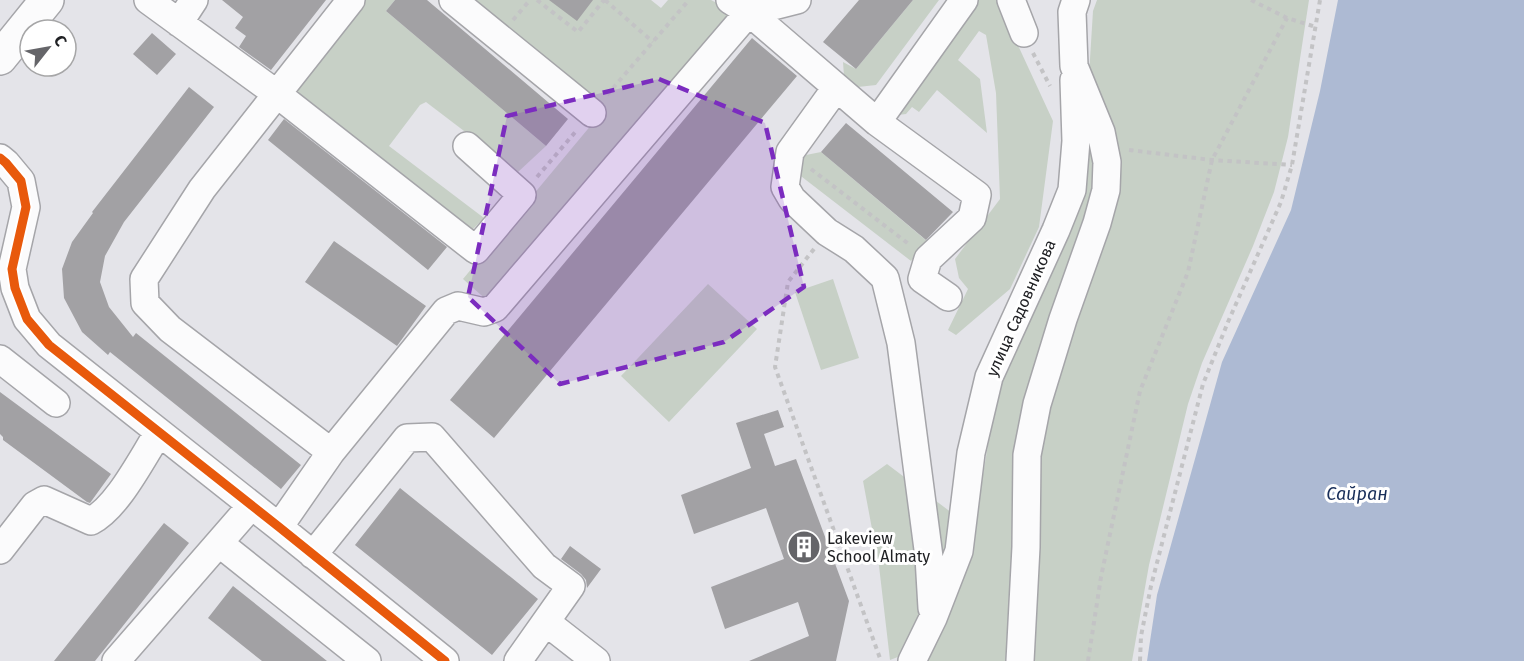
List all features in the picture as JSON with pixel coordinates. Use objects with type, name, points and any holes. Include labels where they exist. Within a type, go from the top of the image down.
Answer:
[{"type":"main road","points":[[0,58],[47,0]]},
{"type":"street","points":[[148,0],[278,94],[476,250],[522,195],[467,146]]},
{"type":"street","points":[[179,23],[194,0]]},
{"type":"street","points":[[331,452],[170,329],[145,303],[144,279],[202,189],[351,0]]},
{"type":"street","points":[[453,0],[592,113]]},
{"type":"street","points":[[279,527],[331,452],[446,311],[459,306],[484,312],[495,308],[740,6],[797,0]]},
{"type":"street","points":[[876,122],[964,0]]},
{"type":"street","points":[[1011,0],[1024,33]]},
{"type":"street","name":"улица Садовникова","points":[[912,661],[933,618],[959,551],[971,453],[989,377],[1072,190],[1076,141],[1072,12],[1076,0]]},
{"type":"street","points":[[740,6],[876,122],[977,195],[972,218],[928,259],[922,279],[948,297]]},
{"type":"street","points":[[1020,661],[1026,547],[1027,455],[1037,404],[1106,190],[1107,162],[1101,132],[1074,66]]},
{"type":"street","points":[[836,88],[790,152],[785,187],[792,199],[827,232],[854,249],[885,278],[901,343],[929,557],[933,618]]},
{"type":"street","points":[[0,158],[21,181],[26,207],[12,269],[15,288],[27,319],[49,345],[445,661]]},
{"type":"street","points":[[0,310],[27,319]]},
{"type":"street","points":[[0,359],[56,403]]},
{"type":"street","points":[[0,550],[35,505],[44,501],[91,521],[102,516],[118,497],[159,432]]},
{"type":"street","points":[[313,555],[407,438],[432,437],[544,566],[571,586],[518,661]]},
{"type":"street","points":[[116,661],[251,506]]},
{"type":"street","points":[[219,543],[367,661]]},
{"type":"street","points":[[546,622],[596,661]]},
{"type":"path","points":[[537,0],[578,32],[605,0],[653,42]]},
{"type":"path","points":[[1251,0],[1287,18],[1316,27]]},
{"type":"path","points":[[1140,661],[1141,636],[1151,586],[1203,384],[1228,322],[1267,237],[1292,165],[1320,0]]},
{"type":"path","points":[[1088,661],[1101,577],[1140,391],[1188,272],[1212,160],[1287,18]]},
{"type":"path","points":[[1104,147],[1212,160],[1292,165]]},
{"type":"path","points":[[790,152],[928,259]]},
{"type":"path","points":[[827,232],[788,282],[775,367],[881,661]]},
{"type":"highlighted area","points":[[659,79],[765,123],[804,287],[724,342],[560,384],[468,297],[507,116]]},
{"type":"shaded area","points":[[360,0],[395,0],[386,11],[546,146],[518,172],[426,102],[420,105],[389,146],[484,218],[467,235],[286,89]]},
{"type":"shaded area","points":[[462,0],[651,0],[661,8],[668,0],[711,0],[734,12],[490,303],[463,279],[602,112]]},
{"type":"shaded area","points":[[913,0],[939,0],[876,85],[858,87],[844,76],[843,62],[856,69]]},
{"type":"shaded area","points":[[975,0],[996,0],[998,2],[1053,121],[1039,227],[1010,289],[956,335],[948,330],[968,289],[959,278],[955,259],[1000,199],[996,93],[986,35],[979,31],[958,60],[980,79],[987,133],[937,90],[919,112],[912,107],[906,114],[898,115]]},
{"type":"shaded area","points":[[1097,0],[1309,0],[1288,137],[1274,192],[1202,363],[1188,404],[1149,565],[1132,661],[917,661],[970,551],[997,392],[1081,203],[1093,11]]},
{"type":"shaded area","points":[[821,152],[928,242],[911,261],[793,170],[806,155]]},
{"type":"shaded area","points":[[833,279],[859,358],[821,370],[795,292]]},
{"type":"shaded area","points":[[708,284],[757,329],[669,422],[621,376]]},
{"type":"shaded area","points":[[887,464],[952,513],[953,537],[908,653],[890,660],[879,566],[863,481]]},
{"type":"water","name":"Сайран","points":[[1338,0],[1524,0],[1524,661],[1147,661],[1157,595],[1222,362],[1291,210],[1320,91]]},
{"type":"building","points":[[222,0],[326,0],[271,70],[239,47],[246,36],[235,28],[243,17]]},
{"type":"building","points":[[395,0],[427,0],[568,119],[546,146],[386,11]]},
{"type":"building","points":[[549,0],[593,0],[577,21]]},
{"type":"building","points":[[859,0],[913,0],[856,69],[823,42]]},
{"type":"building","points":[[152,33],[176,54],[157,75],[133,54]]},
{"type":"building","points":[[752,38],[797,76],[494,438],[450,400]]},
{"type":"building","points":[[189,87],[214,107],[124,222],[105,256],[100,282],[109,307],[133,337],[136,333],[301,465],[281,489],[110,352],[108,355],[82,332],[64,298],[62,269],[72,242],[92,212]]},
{"type":"building","points":[[284,119],[447,247],[428,270],[268,140]]},
{"type":"building","points":[[846,123],[953,212],[926,240],[821,152]]},
{"type":"building","points":[[334,241],[426,306],[397,346],[305,282]]},
{"type":"building","points":[[0,392],[111,474],[90,503],[3,440],[0,434]]},
{"type":"building","name":"Lakeview School Almaty","points":[[778,410],[784,427],[764,434],[775,466],[796,459],[849,601],[836,661],[749,661],[809,636],[798,602],[725,629],[711,587],[784,559],[766,508],[694,534],[681,495],[751,468],[736,423]]},
{"type":"building","points":[[400,488],[538,599],[492,655],[355,545]]},
{"type":"building","points":[[164,523],[189,543],[95,661],[54,661]]},
{"type":"building","points":[[570,546],[601,569],[587,588],[586,580],[581,574],[561,559]]},
{"type":"building","points":[[233,586],[327,661],[262,661],[208,618]]},
{"type":"cycle path","points":[[0,158],[21,181],[26,207],[12,269],[15,288],[27,319],[49,345],[445,661]]},
{"type":"place","name":"Lakeview School Almaty","points":[[804,547]]}]
